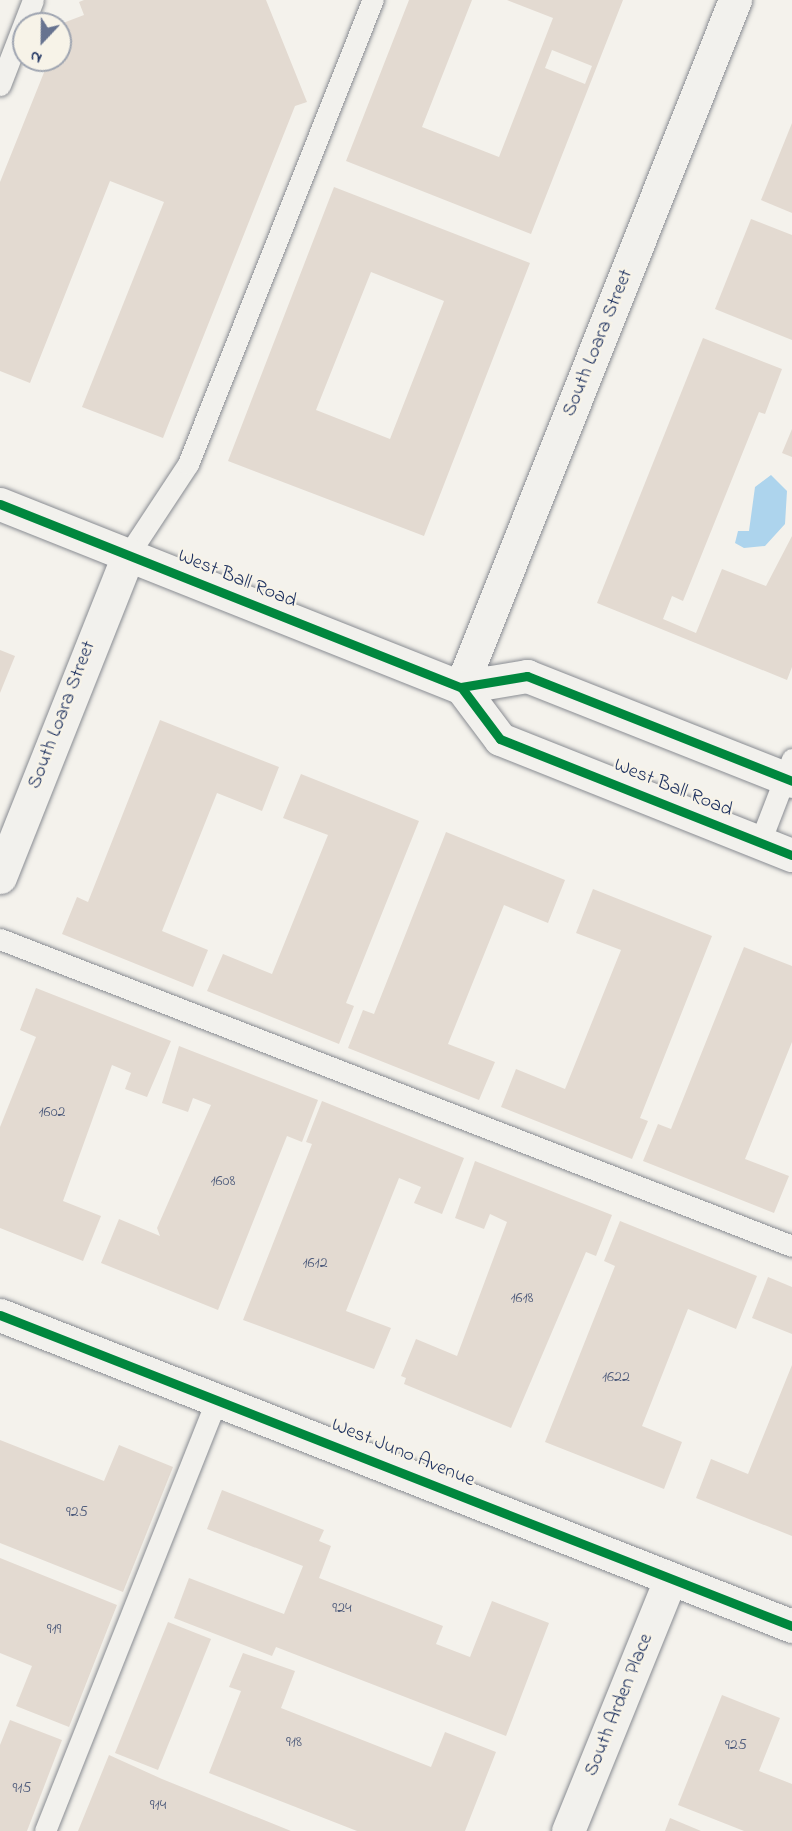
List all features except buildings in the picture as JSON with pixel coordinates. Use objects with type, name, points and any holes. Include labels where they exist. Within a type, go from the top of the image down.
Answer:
[{"type":"street","name":"South Loara Street","points":[[461,687],[735,0]]},
{"type":"street","name":"West Ball Road","points":[[0,504],[461,687],[500,739],[792,855]]},
{"type":"street","name":"South Loara Street","points":[[0,877],[128,555]]},
{"type":"street","points":[[461,687],[527,676],[789,773]]},
{"type":"street","name":"West Juno Avenue","points":[[0,1315],[217,1398],[670,1580],[792,1626]]},
{"type":"street","name":"South Arden Place","points":[[568,1831],[670,1580]]},
{"type":"lane","points":[[0,85],[33,0]]},
{"type":"lane","points":[[128,555],[188,464],[373,0]]},
{"type":"lane","points":[[760,842],[789,773]]},
{"type":"lane","points":[[0,939],[792,1246]]},
{"type":"lane","points":[[45,1831],[217,1398]]},
{"type":"water","points":[[771,475],[787,491],[785,524],[765,546],[744,548],[735,543],[738,531],[749,531],[755,487]]},
{"type":"cycle path","points":[[0,504],[461,687],[527,676],[792,781]]},
{"type":"cycle path","points":[[461,687],[500,739],[792,855]]},
{"type":"cycle path","points":[[0,1315],[792,1626]]}]
